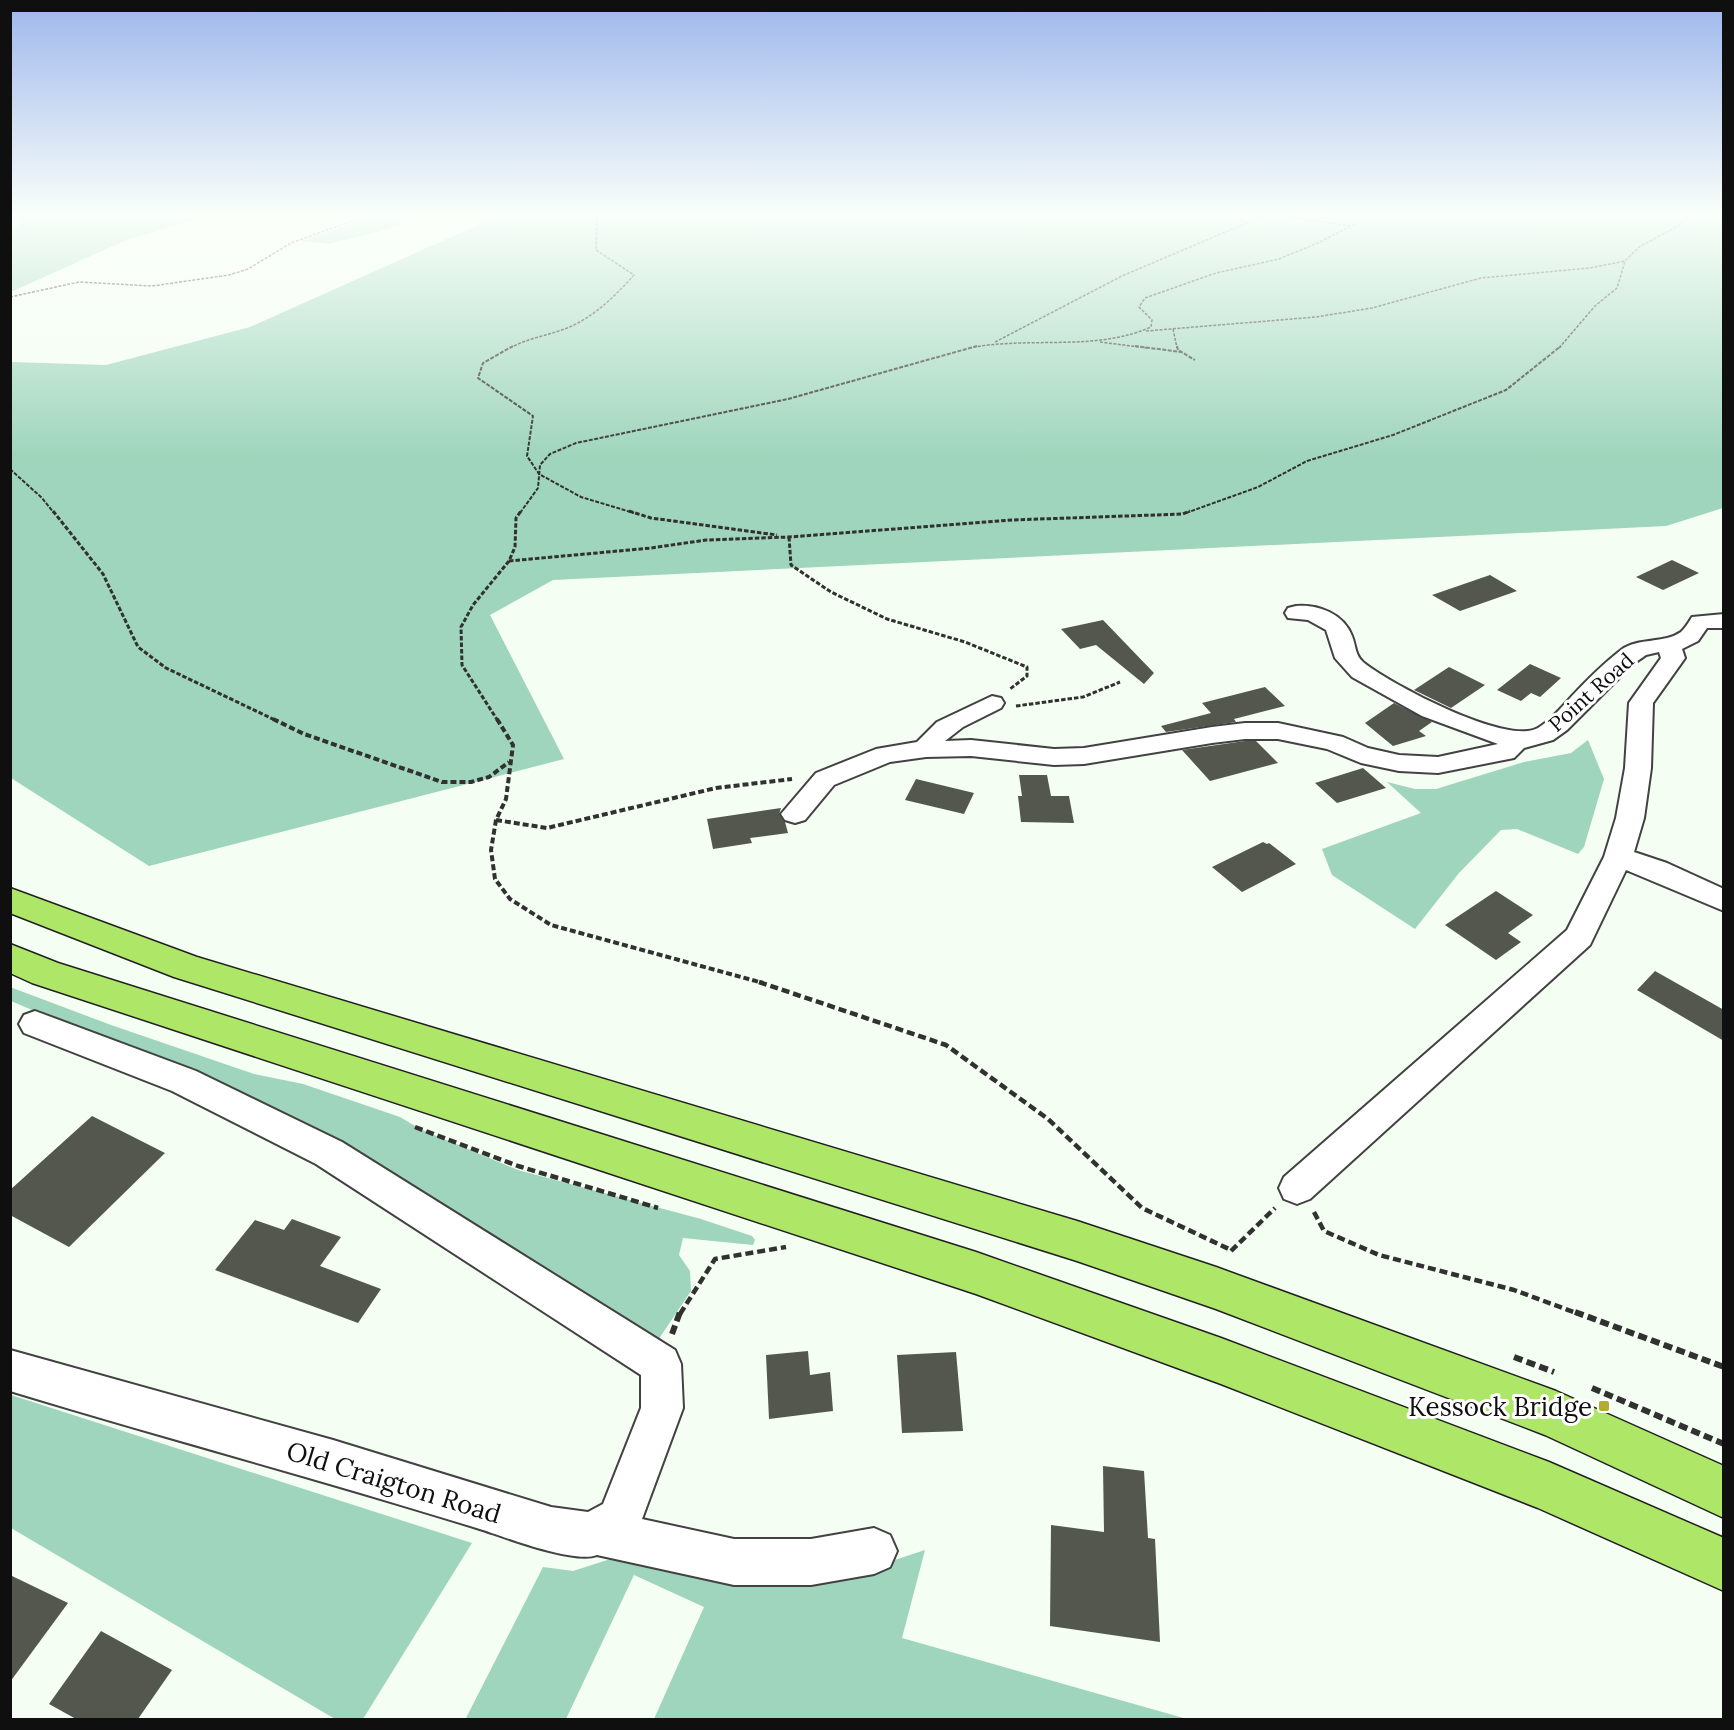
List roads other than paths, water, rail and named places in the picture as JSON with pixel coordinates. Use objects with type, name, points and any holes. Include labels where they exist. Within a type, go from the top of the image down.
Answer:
[{"type":"highway","points":[[10,900],[187,967],[1065,1237],[1205,1285],[1556,1415],[1724,1493]]},
{"type":"highway","points":[[10,957],[45,973],[987,1277],[1221,1361],[1549,1487],[1724,1565]]},
{"type":"street","name":"Point Road","points":[[1296,613],[1303,611],[1318,615],[1330,623],[1340,634],[1342,650],[1352,666],[1386,688],[1427,711],[1465,726],[1517,740],[1537,738],[1558,728],[1577,705],[1636,650],[1659,645],[1669,646],[1672,658],[1641,703],[1638,768],[1630,818],[1618,857],[1579,937],[1298,1187]]},
{"type":"street","points":[[1669,646],[1690,636],[1700,622],[1724,621]]},
{"type":"street","points":[[926,749],[931,739],[941,730],[992,703]]},
{"type":"street","points":[[795,814],[825,779],[885,755],[926,749],[971,748],[1054,756],[1084,756],[1212,735],[1245,731],[1278,731],[1334,743],[1361,755],[1399,764],[1438,765],[1505,752],[1517,740]]},
{"type":"street","points":[[1618,857],[1657,870],[1724,901]]},
{"type":"street","points":[[35,1023],[184,1081],[329,1153],[661,1364],[663,1407],[619,1521],[596,1532]]},
{"type":"street","name":"Old Craigton Road","points":[[10,1370],[333,1462],[551,1529],[590,1535],[596,1532],[734,1562],[811,1562],[874,1551]]},
{"type":"place","name":"Kessock Bridge","points":[[1604,1406]]}]
